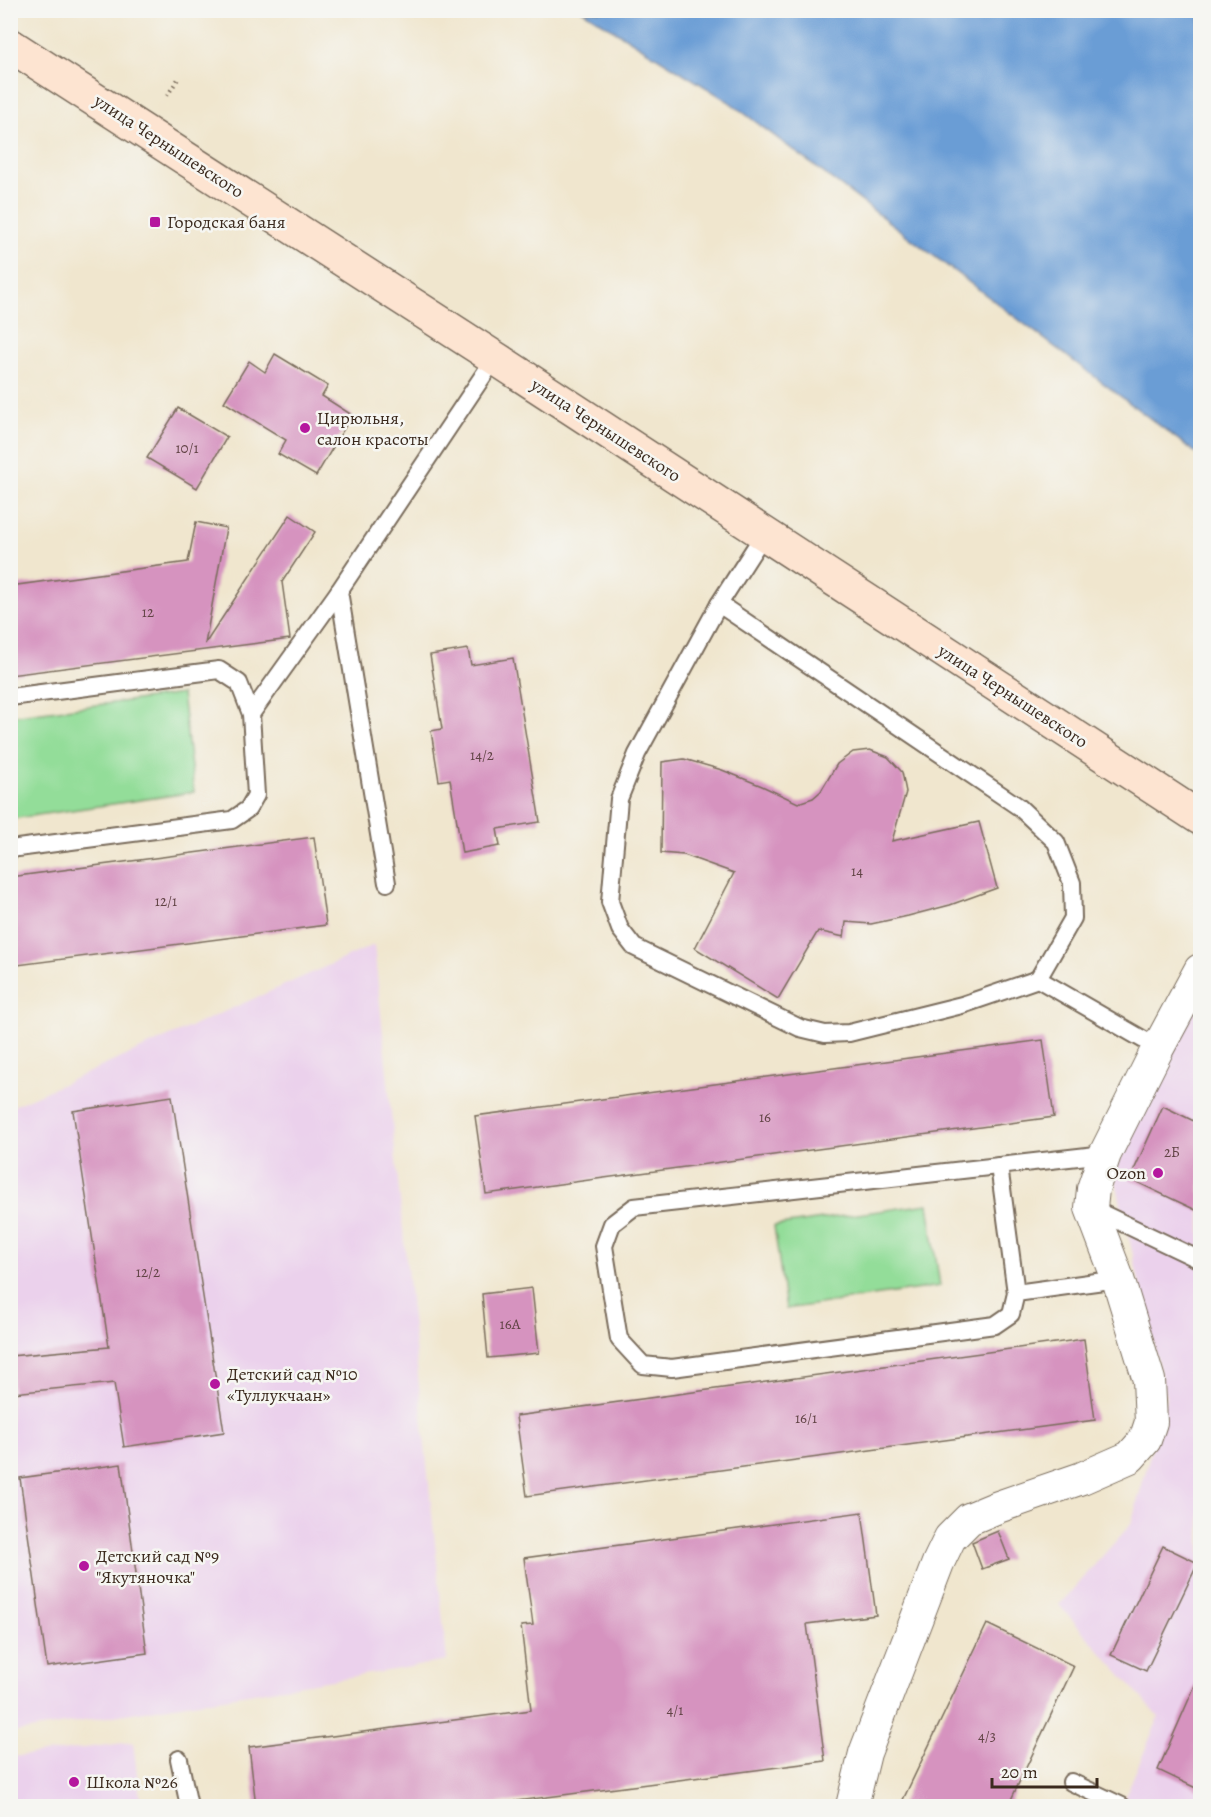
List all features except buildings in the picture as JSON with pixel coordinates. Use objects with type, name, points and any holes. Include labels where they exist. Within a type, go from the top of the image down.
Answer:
[{"type":"main road","name":"улица Чернышевского","points":[[10,45],[1200,818]]},
{"type":"street","points":[[852,1806],[865,1753],[938,1563],[950,1538],[969,1520],[979,1515],[1082,1478],[1136,1462],[1151,1422],[1149,1380],[1118,1279],[1091,1208],[1094,1189],[1105,1154],[1200,970]]},
{"type":"lane","points":[[251,714],[339,591],[495,358]]},
{"type":"lane","points":[[719,604],[1019,807],[1056,842],[1072,883],[1073,918],[1038,979],[962,1005],[849,1033],[825,1034],[800,1028],[634,947],[620,928],[610,902],[619,799],[637,754],[719,604],[765,534]]},
{"type":"lane","points":[[339,591],[387,883]]},
{"type":"lane","points":[[10,697],[219,670],[239,684],[251,714],[256,795],[248,809],[232,820],[10,849]]},
{"type":"lane","points":[[1038,979],[1158,1048]]},
{"type":"lane","points":[[999,1166],[1016,1293],[1011,1314],[995,1325],[672,1368],[644,1365],[619,1339],[604,1246],[612,1224],[634,1207],[1105,1154]]},
{"type":"lane","points":[[1091,1208],[1200,1260]]},
{"type":"lane","points":[[1016,1293],[1118,1279]]},
{"type":"lane","points":[[179,1759],[189,1806]]},
{"type":"lane","points":[[1071,1782],[1122,1806]]},
{"type":"path","points":[[167,96],[178,79]]},
{"type":"shaded area","name":"Детский сад №10 «Туллукчаан»","points":[[374,945],[447,1661],[11,1733],[11,1107]]},
{"type":"shaded area","points":[[1200,980],[1200,1806],[1121,1806],[1159,1717],[1059,1605],[1131,1524],[1166,1398],[1114,1173]]},
{"type":"shaded area","name":"Школа №26","points":[[133,1742],[141,1806],[11,1806],[11,1757]]},
{"type":"green space","points":[[182,694],[194,792],[11,819],[11,716]]},
{"type":"green space","points":[[928,1204],[940,1286],[786,1309],[774,1226]]},
{"type":"water","points":[[583,11],[1200,11],[1200,456],[728,101]]},
{"type":"place","name":"Городская баня","points":[[155,222]]},
{"type":"place","name":"Цирюльня, салон красоты","points":[[305,428]]},
{"type":"place","name":"Ozon","points":[[1158,1173]]},
{"type":"place","name":"Детский сад №10 «Туллукчаан»","points":[[215,1384]]},
{"type":"place","name":"Детский сад №9 \"Якутяночка\"","points":[[84,1566]]},
{"type":"place","name":"Школа №26","points":[[74,1782]]}]
